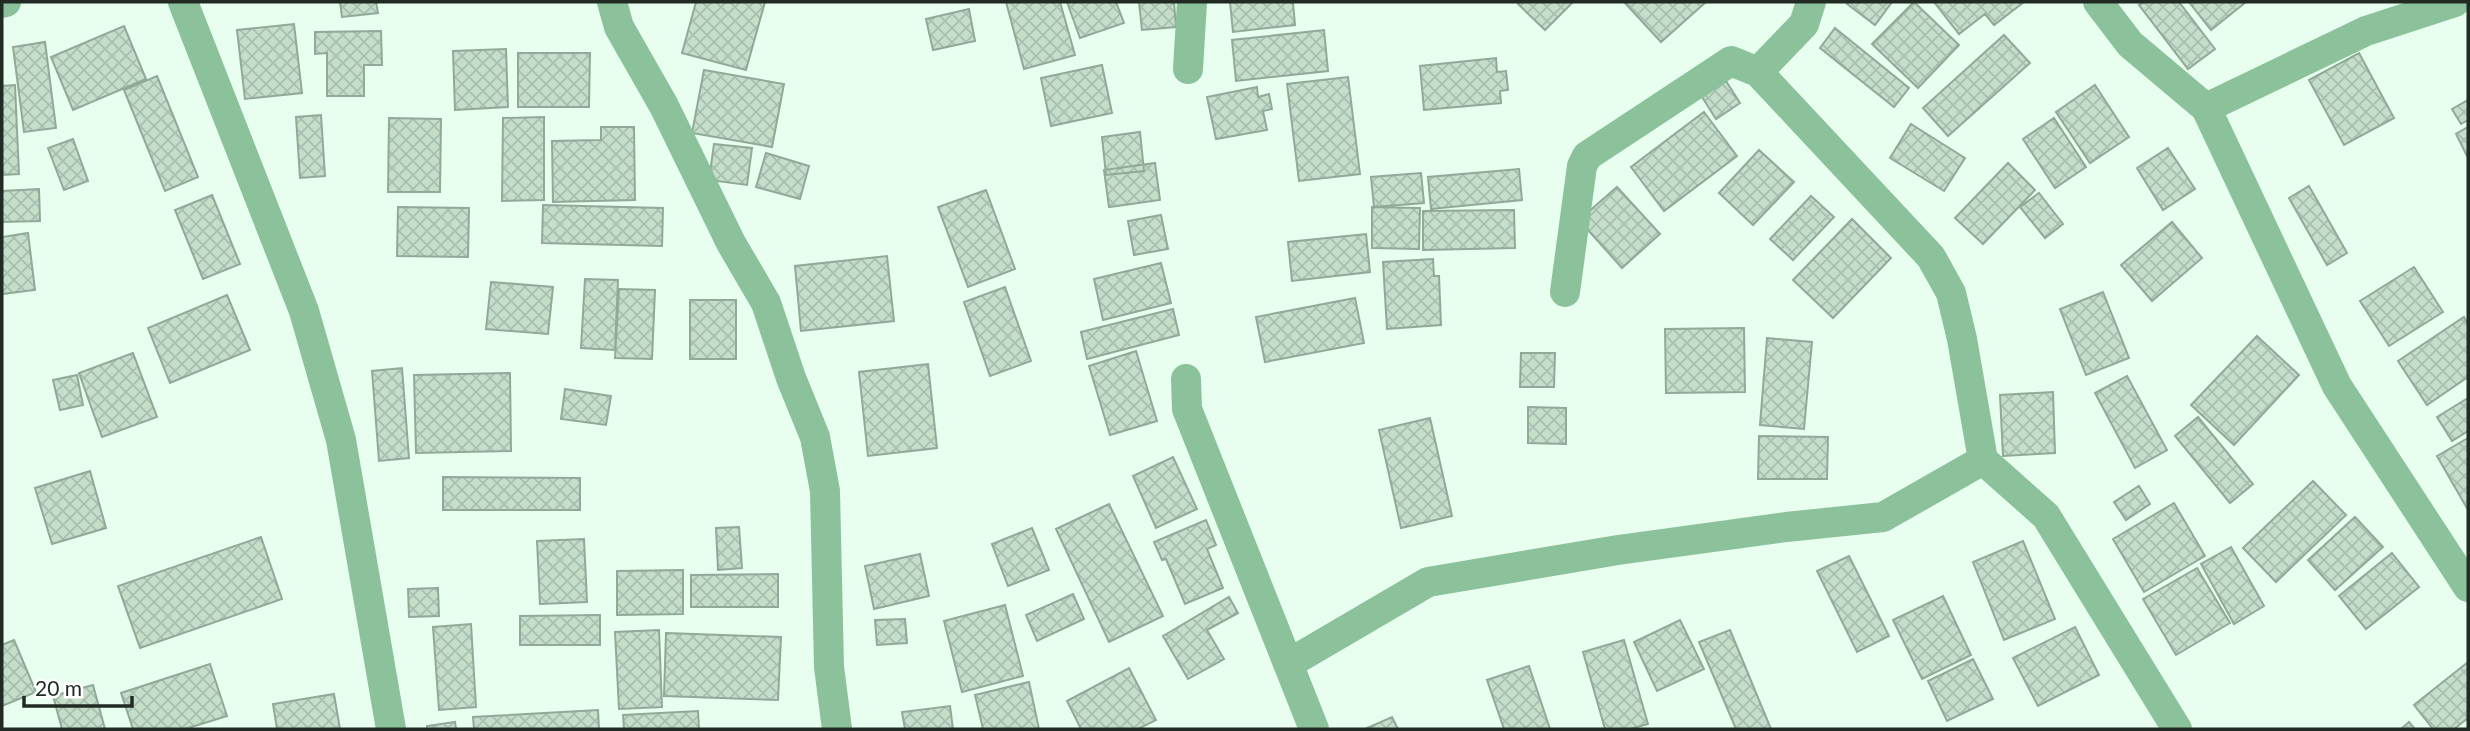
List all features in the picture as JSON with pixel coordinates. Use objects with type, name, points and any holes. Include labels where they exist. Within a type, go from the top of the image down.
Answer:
[{"type":"street","points":[[183,2],[304,311],[341,440],[391,729]]},
{"type":"street","points":[[612,2],[619,27],[664,106],[731,243],[766,303],[791,379],[815,437],[825,491],[829,667],[837,729]]},
{"type":"street","points":[[1188,69],[1192,2]]},
{"type":"street","points":[[1758,72],[1804,24],[1811,2]]},
{"type":"street","points":[[2098,2],[2130,44],[2206,108],[2337,386],[2468,587]]},
{"type":"street","points":[[2206,108],[2365,31],[2455,2]]},
{"type":"street","points":[[1565,292],[1582,166],[1587,156],[1731,61],[1758,72],[1931,257],[1951,293],[1983,460],[2046,516],[2177,729]]},
{"type":"street","points":[[1186,379],[1187,409],[1314,729]]},
{"type":"street","points":[[1288,664],[1428,582],[1618,550],[1883,517],[1983,460]]},
{"type":"building","points":[[340,2],[376,2],[378,13],[342,17]]},
{"type":"building","points":[[696,2],[765,2],[746,70],[682,53]]},
{"type":"building","points":[[1006,2],[1060,2],[1075,55],[1024,69]]},
{"type":"building","points":[[1067,2],[1116,2],[1124,23],[1080,38]]},
{"type":"building","points":[[1139,2],[1174,2],[1176,27],[1142,30]]},
{"type":"building","points":[[1230,2],[1293,2],[1295,25],[1233,32]]},
{"type":"building","points":[[1573,2],[1545,30],[1518,4]]},
{"type":"building","points":[[1624,2],[1706,2],[1661,42]]},
{"type":"building","points":[[1892,2],[1875,25],[1847,4]]},
{"type":"building","points":[[1914,2],[1959,45],[1918,88],[1872,44]]},
{"type":"building","points":[[1934,2],[2024,2],[1994,25],[1985,14],[1959,34]]},
{"type":"building","points":[[2144,2],[2179,2],[2215,49],[2188,69],[2139,5]]},
{"type":"building","points":[[2189,2],[2246,2],[2211,30]]},
{"type":"building","points":[[969,9],[975,41],[933,50],[926,19]]},
{"type":"building","points":[[294,24],[302,93],[245,99],[237,30]]},
{"type":"building","points":[[124,26],[146,79],[73,110],[51,57]]},
{"type":"building","points":[[1835,28],[1909,88],[1894,107],[1820,48]]},
{"type":"building","points":[[1324,30],[1328,71],[1236,81],[1232,40]]},
{"type":"building","points":[[381,31],[382,65],[364,65],[364,96],[327,96],[327,53],[315,54],[315,32]]},
{"type":"building","points":[[2004,35],[2030,63],[1948,136],[1923,108]]},
{"type":"building","points":[[45,42],[56,128],[24,132],[13,47]]},
{"type":"building","points":[[506,49],[508,107],[455,110],[453,51]]},
{"type":"building","points":[[518,53],[590,53],[589,107],[518,107]]},
{"type":"building","points":[[2359,53],[2394,118],[2344,145],[2309,80]]},
{"type":"building","points":[[1496,58],[1497,72],[1506,71],[1508,90],[1500,91],[1501,103],[1424,110],[1420,66]]},
{"type":"building","points":[[1102,65],[1112,113],[1051,126],[1041,78]]},
{"type":"building","points":[[704,70],[784,84],[772,147],[692,133]]},
{"type":"building","points":[[157,76],[198,177],[165,191],[124,90]]},
{"type":"building","points":[[1348,77],[1360,174],[1299,181],[1287,84]]},
{"type":"building","points":[[1726,81],[1740,103],[1716,119],[1702,97]]},
{"type":"building","points":[[15,85],[19,174],[2,175],[2,86]]},
{"type":"building","points":[[2095,85],[2129,137],[2090,163],[2056,112]]},
{"type":"building","points":[[1257,87],[1258,97],[1269,94],[1272,109],[1263,111],[1267,130],[1216,139],[1207,97]]},
{"type":"building","points":[[2468,100],[2468,120],[2461,124],[2452,109]]},
{"type":"building","points":[[1704,112],[1737,156],[1664,211],[1631,167]]},
{"type":"building","points":[[321,115],[325,176],[300,178],[296,117]]},
{"type":"building","points":[[544,117],[544,200],[502,201],[503,118]]},
{"type":"building","points":[[389,118],[441,119],[440,192],[388,192]]},
{"type":"building","points":[[2054,118],[2086,167],[2055,188],[2023,139]]},
{"type":"building","points":[[1911,124],[1965,158],[1944,191],[1890,158]]},
{"type":"building","points":[[601,127],[634,127],[635,200],[553,202],[552,141],[601,140]]},
{"type":"building","points":[[2468,127],[2468,158],[2456,134]]},
{"type":"building","points":[[1140,132],[1144,171],[1106,175],[1102,137]]},
{"type":"building","points":[[73,139],[88,181],[64,190],[48,148]]},
{"type":"building","points":[[714,144],[752,148],[747,185],[709,180]]},
{"type":"building","points":[[2168,148],[2195,189],[2163,210],[2137,168]]},
{"type":"building","points":[[1759,150],[1794,182],[1753,225],[1719,193]]},
{"type":"building","points":[[766,153],[809,166],[800,199],[756,187]]},
{"type":"building","points":[[1155,163],[1160,200],[1109,207],[1104,170]]},
{"type":"building","points":[[2008,163],[2035,190],[1983,244],[1955,218]]},
{"type":"building","points":[[1519,169],[1522,200],[1431,209],[1428,177]]},
{"type":"building","points":[[1421,173],[1424,203],[1374,207],[1371,177]]},
{"type":"building","points":[[2309,186],[2347,253],[2327,265],[2289,198]]},
{"type":"building","points":[[1617,187],[1660,234],[1622,268],[1579,220]]},
{"type":"building","points":[[39,189],[40,221],[2,222],[2,191]]},
{"type":"building","points":[[986,190],[1015,269],[968,287],[938,207]]},
{"type":"building","points":[[2039,193],[2063,224],[2045,238],[2020,207]]},
{"type":"building","points":[[212,195],[240,264],[203,279],[175,210]]},
{"type":"building","points":[[1811,196],[1834,217],[1793,260],[1770,239]]},
{"type":"building","points":[[543,205],[663,208],[662,246],[542,243]]},
{"type":"building","points":[[398,207],[469,208],[468,257],[397,256]]},
{"type":"building","points":[[1372,207],[1420,208],[1419,249],[1372,248]]},
{"type":"building","points":[[1514,210],[1515,248],[1423,250],[1423,211]]},
{"type":"building","points":[[1161,215],[1168,249],[1134,255],[1128,221]]},
{"type":"building","points":[[1852,219],[1891,258],[1833,318],[1793,280]]},
{"type":"building","points":[[2172,222],[2202,258],[2152,301],[2121,265]]},
{"type":"building","points":[[28,233],[35,290],[2,294],[2,237]]},
{"type":"building","points":[[1366,234],[1370,272],[1292,281],[1288,242]]},
{"type":"building","points":[[887,256],[894,321],[801,331],[795,266]]},
{"type":"building","points":[[1433,259],[1434,276],[1439,276],[1441,325],[1387,329],[1383,262]]},
{"type":"building","points":[[1161,263],[1171,303],[1103,320],[1094,279]]},
{"type":"building","points":[[2414,267],[2443,312],[2389,346],[2360,301]]},
{"type":"building","points":[[585,279],[618,280],[615,350],[581,348]]},
{"type":"building","points":[[491,282],[553,287],[548,334],[486,329]]},
{"type":"building","points":[[1005,287],[1031,361],[990,376],[964,302]]},
{"type":"building","points":[[619,289],[655,290],[652,359],[615,358]]},
{"type":"building","points":[[2103,292],[2129,358],[2086,375],[2060,309]]},
{"type":"building","points":[[227,295],[250,350],[170,383],[148,328]]},
{"type":"building","points":[[1355,298],[1364,343],[1265,362],[1256,317]]},
{"type":"building","points":[[690,300],[736,300],[736,359],[690,359]]},
{"type":"building","points":[[1173,309],[1179,335],[1087,359],[1081,332]]},
{"type":"building","points":[[2464,317],[2468,324],[2468,377],[2427,405],[2398,361]]},
{"type":"building","points":[[1744,328],[1745,392],[1666,393],[1665,329]]},
{"type":"building","points":[[2257,336],[2299,375],[2234,445],[2191,405]]},
{"type":"building","points":[[1767,338],[1812,342],[1804,429],[1760,425]]},
{"type":"building","points":[[1136,351],[1157,421],[1110,435],[1089,366]]},
{"type":"building","points":[[133,353],[157,417],[102,437],[79,373]]},
{"type":"building","points":[[1521,353],[1555,353],[1554,387],[1520,387]]},
{"type":"building","points":[[928,364],[937,448],[868,456],[859,372]]},
{"type":"building","points":[[402,368],[409,458],[379,461],[372,371]]},
{"type":"building","points":[[510,373],[511,451],[416,453],[414,375]]},
{"type":"building","points":[[77,375],[83,405],[60,410],[53,380]]},
{"type":"building","points":[[2127,376],[2167,450],[2135,468],[2095,393]]},
{"type":"building","points":[[565,389],[611,396],[606,425],[561,419]]},
{"type":"building","points":[[2053,392],[2055,453],[2003,456],[2000,395]]},
{"type":"building","points":[[2468,398],[2468,431],[2452,441],[2437,417]]},
{"type":"building","points":[[1528,407],[1566,408],[1566,444],[1528,443]]},
{"type":"building","points":[[2198,417],[2253,484],[2230,503],[2175,436]]},
{"type":"building","points":[[1430,418],[1452,516],[1401,528],[1379,430]]},
{"type":"building","points":[[1759,436],[1828,437],[1827,479],[1758,479]]},
{"type":"building","points":[[2468,438],[2468,510],[2437,456]]},
{"type":"building","points":[[1173,457],[1197,509],[1156,528],[1133,476]]},
{"type":"building","points":[[90,471],[106,528],[52,544],[35,488]]},
{"type":"building","points":[[443,477],[580,478],[580,510],[443,510]]},
{"type":"building","points":[[2313,481],[2346,515],[2276,582],[2243,548]]},
{"type":"building","points":[[2139,486],[2150,504],[2126,520],[2114,502]]},
{"type":"building","points":[[2174,503],[2205,556],[2144,592],[2113,539]]},
{"type":"building","points":[[1109,504],[1163,616],[1109,642],[1056,529]]},
{"type":"building","points":[[2355,517],[2383,547],[2335,590],[2308,560]]},
{"type":"building","points":[[1206,520],[1216,545],[1207,549],[1223,588],[1185,604],[1166,559],[1162,560],[1154,542]]},
{"type":"building","points":[[739,527],[742,568],[718,570],[716,528]]},
{"type":"building","points":[[1032,528],[1049,570],[1008,586],[992,544]]},
{"type":"building","points":[[261,537],[282,599],[140,648],[118,586]]},
{"type":"building","points":[[584,539],[587,602],[540,604],[537,541]]},
{"type":"building","points":[[2023,541],[2055,619],[2004,640],[1973,562]]},
{"type":"building","points":[[2231,547],[2264,606],[2234,624],[2201,564]]},
{"type":"building","points":[[2392,553],[2419,587],[2366,629],[2339,596]]},
{"type":"building","points":[[920,554],[929,596],[874,609],[865,566]]},
{"type":"building","points":[[1849,556],[1889,636],[1857,652],[1817,571]]},
{"type":"building","points":[[2197,568],[2230,623],[2176,655],[2143,599]]},
{"type":"building","points":[[683,570],[683,614],[617,615],[617,571]]},
{"type":"building","points":[[778,574],[778,607],[691,607],[691,575]]},
{"type":"building","points":[[438,588],[439,616],[409,617],[408,589]]},
{"type":"building","points":[[1073,594],[1084,619],[1037,641],[1026,615]]},
{"type":"building","points":[[1943,596],[1971,655],[1922,679],[1893,620]]},
{"type":"building","points":[[1229,597],[1238,613],[1207,630],[1224,659],[1188,679],[1163,636]]},
{"type":"building","points":[[1005,605],[1023,676],[962,692],[944,621]]},
{"type":"building","points":[[600,615],[600,645],[520,645],[520,616]]},
{"type":"building","points":[[905,619],[907,643],[877,645],[875,620]]},
{"type":"building","points":[[1680,620],[1704,669],[1657,691],[1634,642]]},
{"type":"building","points":[[471,624],[476,707],[439,710],[433,627]]},
{"type":"building","points":[[2075,627],[2099,675],[2038,706],[2013,658]]},
{"type":"building","points":[[659,630],[662,707],[619,709],[615,632]]},
{"type":"building","points":[[1730,630],[1771,729],[1736,729],[1699,642]]},
{"type":"building","points":[[666,633],[781,637],[778,700],[664,696]]},
{"type":"building","points":[[14,640],[36,692],[2,706],[2,645]]},
{"type":"building","points":[[1624,640],[1648,724],[1630,729],[1605,729],[1583,652]]},
{"type":"building","points":[[1973,659],[1993,699],[1947,721],[1928,681]]},
{"type":"building","points":[[2468,662],[2468,718],[2454,729],[2433,729],[2414,705]]},
{"type":"building","points":[[210,664],[227,716],[185,729],[133,729],[121,693]]},
{"type":"building","points":[[1529,666],[1550,729],[1504,729],[1487,680]]},
{"type":"building","points":[[1129,668],[1156,720],[1138,729],[1081,729],[1067,701]]},
{"type":"building","points":[[1029,682],[1039,729],[983,729],[975,695]]},
{"type":"building","points":[[93,685],[105,729],[62,729],[53,696]]},
{"type":"building","points":[[334,694],[340,729],[277,729],[273,704]]},
{"type":"building","points":[[950,706],[953,729],[905,729],[902,712]]},
{"type":"building","points":[[598,710],[599,729],[474,729],[473,717]]},
{"type":"building","points":[[698,711],[699,729],[624,729],[623,715]]},
{"type":"building","points":[[1392,717],[1398,729],[1365,729]]},
{"type":"building","points":[[455,722],[456,729],[427,729],[427,726]]},
{"type":"building","points":[[2409,722],[2415,729],[2401,729]]}]
